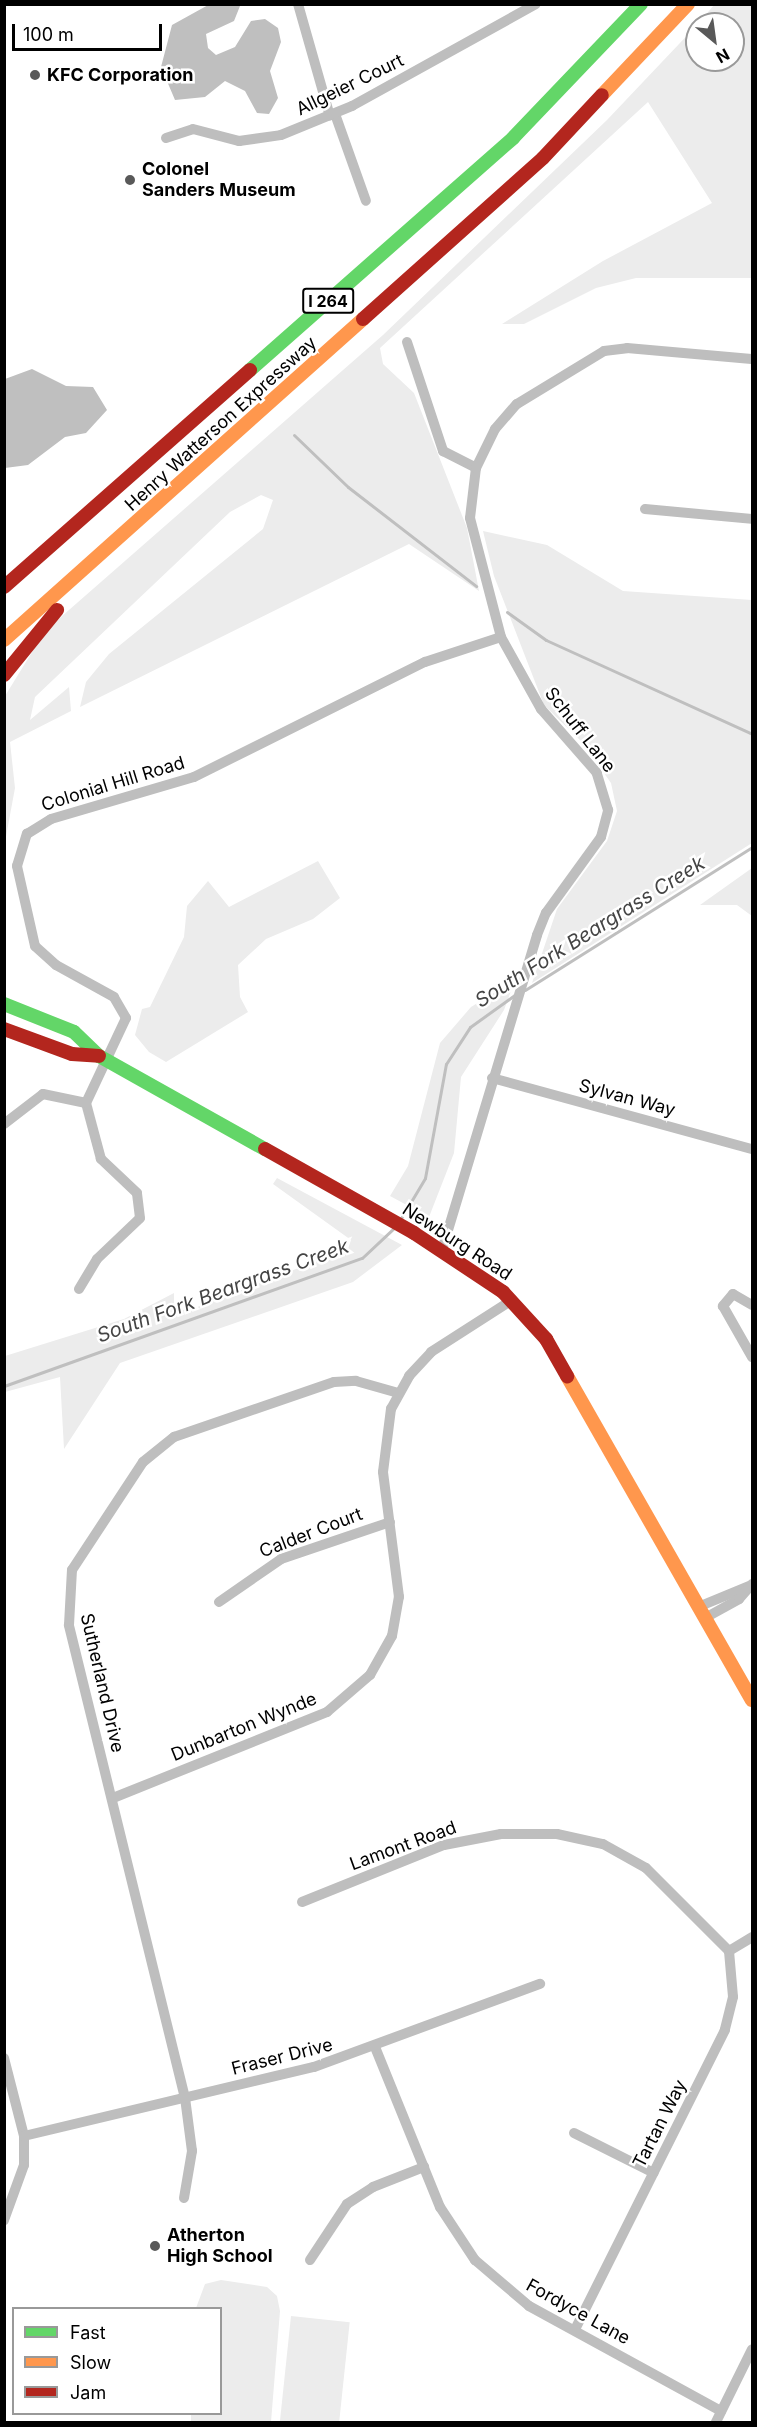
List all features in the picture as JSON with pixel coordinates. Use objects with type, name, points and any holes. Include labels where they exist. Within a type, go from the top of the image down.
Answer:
[{"type":"main road","name":"Henry Watterson Expressway","points":[[4,587],[513,138],[641,4]]},
{"type":"main road","name":"Henry Watterson Expressway","points":[[4,640],[543,158],[688,4]]},
{"type":"main road","points":[[4,675],[33,634],[123,551],[135,525]]},
{"type":"main road","name":"Newburg Road","points":[[4,1004],[74,1032],[104,1059],[414,1233],[512,1300],[546,1339],[753,1700]]},
{"type":"main road","name":"Newburg Road","points":[[4,1029],[72,1054],[104,1059]]},
{"type":"street","points":[[298,4],[333,115],[366,201]]},
{"type":"street","name":"Allgeier Court","points":[[166,138],[193,129],[257,141],[333,115],[536,4]]},
{"type":"street","points":[[407,342],[443,451],[476,468]]},
{"type":"street","name":"Schuff Lane","points":[[442,1250],[512,1008],[546,913],[601,837],[607,801],[597,773],[541,709],[501,637],[470,518],[476,468],[495,429],[517,404],[604,351],[627,348],[753,359]]},
{"type":"street","points":[[645,509],[753,519]]},
{"type":"street","name":"Colonial Hill Road","points":[[104,1059],[125,1025],[125,1011],[114,997],[56,965],[35,946],[17,866],[27,834],[51,819],[194,777],[411,669],[501,637]]},
{"type":"street","points":[[79,1289],[97,1259],[137,1225],[141,1208],[132,1187],[101,1159],[86,1102],[104,1059]]},
{"type":"street","name":"Sylvan Way","points":[[492,1078],[753,1149]]},
{"type":"street","points":[[4,1124],[43,1094],[86,1102]]},
{"type":"street","points":[[753,1305],[733,1294],[723,1306],[753,1357]]},
{"type":"street","name":"Dunbarton Wynde","points":[[113,1798],[312,1718],[361,1686],[386,1650],[398,1611],[382,1451],[398,1393],[431,1352],[512,1300]]},
{"type":"street","name":"Sutherland Drive","points":[[184,2198],[192,2151],[185,2098],[69,1625],[68,1589],[80,1552],[136,1472],[174,1437],[308,1389],[347,1380],[398,1393]]},
{"type":"street","name":"Calder Court","points":[[219,1602],[281,1559],[390,1522]]},
{"type":"street","points":[[702,1612],[739,1599],[751,1585]]},
{"type":"street","name":"Lamont Road","points":[[302,1902],[444,1845],[501,1834],[557,1834],[603,1844],[646,1868],[729,1951]]},
{"type":"street","points":[[729,1951],[753,1937]]},
{"type":"street","name":"Tartan Way","points":[[575,2330],[729,2019],[733,1986],[729,1951]]},
{"type":"street","name":"Fraser Drive","points":[[24,2136],[185,2098],[375,2048],[540,1984]]},
{"type":"street","name":"Fordyce Lane","points":[[375,2048],[447,2222],[475,2260],[529,2306],[721,2411]]},
{"type":"street","points":[[4,2058],[24,2136],[23,2171],[4,2220]]},
{"type":"street","points":[[574,2133],[654,2174]]},
{"type":"street","points":[[310,2260],[347,2204],[373,2187],[423,2167]]},
{"type":"street","points":[[716,2422],[753,2349]]},
{"type":"shaded area","points":[[210,4],[240,6],[234,21],[206,34],[208,48],[216,55],[235,47],[251,21],[265,19],[278,28],[281,42],[270,71],[278,98],[269,114],[257,113],[245,91],[225,81],[205,97],[175,100],[161,67],[172,25]]},
{"type":"shaded area","points":[[714,5],[752,5],[752,278],[636,278],[596,288],[524,324],[502,324],[603,261],[712,203],[648,102],[380,348],[383,364],[414,393],[467,528],[479,591],[409,544],[80,707],[86,682],[109,654],[263,529],[273,500],[261,495],[230,512],[35,697],[30,720],[69,687],[71,711],[10,742],[15,788],[5,842],[5,696],[45,631],[383,335],[607,120],[685,38],[685,72],[745,72],[745,12],[708,12]]},
{"type":"shaded area","points":[[32,369],[66,386],[93,387],[107,410],[86,433],[65,437],[28,465],[5,468],[5,379]]},
{"type":"shaded area","points":[[483,531],[547,545],[623,591],[752,600],[752,843],[532,983],[557,909],[607,841],[617,811],[611,783],[582,742],[544,705],[494,576]]},
{"type":"shaded area","points":[[318,861],[340,898],[313,919],[266,939],[238,965],[240,997],[248,1012],[166,1062],[149,1052],[135,1035],[142,1009],[150,1007],[184,937],[187,906],[208,881],[229,907]]},
{"type":"shaded area","points":[[752,868],[752,916],[737,905],[700,905]]},
{"type":"shaded area","points":[[515,980],[504,1010],[461,1077],[454,1153],[429,1217],[390,1196],[408,1166],[440,1043],[471,1007]]},
{"type":"shaded area","points":[[277,1178],[402,1245],[353,1282],[120,1363],[64,1449],[60,1377],[5,1392],[5,1356],[124,1319],[174,1293],[174,1307],[187,1311],[348,1249],[351,1240],[273,1184]]},
{"type":"shaded area","points":[[221,2280],[267,2287],[277,2296],[280,2311],[271,2422],[191,2422],[191,2415],[222,2415],[222,2307],[196,2307],[205,2284]]},
{"type":"shaded area","points":[[291,2316],[350,2322],[339,2422],[280,2421]]},
{"type":"waterway","points":[[294,435],[348,487],[476,586]]},
{"type":"waterway","points":[[507,612],[546,640],[752,734]]},
{"type":"waterway","name":"South Fork Beargrass Creek","points":[[525,990],[752,847]]},
{"type":"waterway","name":"South Fork Beargrass Creek","points":[[400,1220],[425,1178],[446,1064],[470,1027],[516,994]]},
{"type":"waterway","name":"South Fork Beargrass Creek","points":[[4,1386],[362,1258],[394,1228]]},
{"type":"traffic: fast","points":[[250,370],[513,138],[641,4]]},
{"type":"traffic: fast","points":[[4,1004],[74,1032],[99,1056],[265,1149]]},
{"type":"traffic: slow","points":[[602,95],[688,4]]},
{"type":"traffic: slow","points":[[4,640],[363,319]]},
{"type":"traffic: slow","points":[[567,1376],[752,1700]]},
{"type":"traffic: jam","points":[[363,319],[543,158],[602,95]]},
{"type":"traffic: jam","points":[[4,587],[250,370]]},
{"type":"traffic: jam","points":[[4,675],[57,610]]},
{"type":"traffic: jam","points":[[4,1029],[72,1054],[99,1056]]},
{"type":"traffic: jam","points":[[265,1149],[414,1233],[503,1292],[546,1339],[567,1376]]},
{"type":"place","name":"KFC Corporation","points":[[35,75]]},
{"type":"place","name":"Colonel Sanders Museum","points":[[130,180]]},
{"type":"place","name":"Atherton High School","points":[[155,2246]]}]
